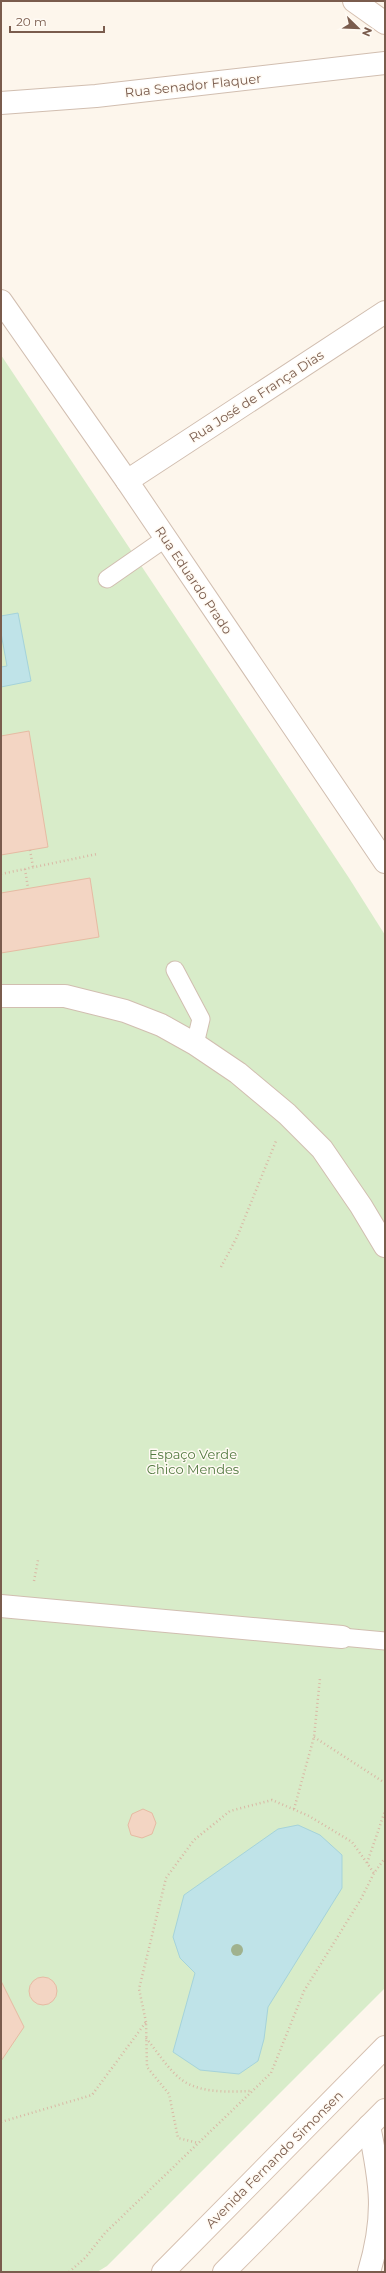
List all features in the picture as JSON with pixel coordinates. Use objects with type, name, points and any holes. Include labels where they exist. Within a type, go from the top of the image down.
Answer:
[{"type":"street","points":[[354,1],[385,23]]},
{"type":"street","name":"Rua Senador Flaquer","points":[[1,104],[96,96],[385,64]]},
{"type":"street","name":"Rua Eduardo Prado","points":[[1,301],[127,481],[385,862]]},
{"type":"street","name":"Rua José de França Dias","points":[[127,481],[385,312]]},
{"type":"street","points":[[1,996],[65,996],[125,1011],[161,1025],[195,1044],[238,1073],[287,1114],[322,1149],[361,1206],[385,1246]]},
{"type":"street","points":[[1,1609],[342,1637]]},
{"type":"street","name":"Avenida Fernando Simonsen","points":[[163,2272],[385,2046]]},
{"type":"street","points":[[224,2272],[385,2110]]},
{"type":"street","points":[[369,2126],[385,2204],[383,2229],[379,2250],[369,2272]]},
{"type":"lane","points":[[107,578],[166,538]]},
{"type":"lane","points":[[174,970],[201,1019],[195,1044]]},
{"type":"lane","points":[[342,1637],[385,1641]]},
{"type":"path","points":[[30,850],[33,867]]},
{"type":"path","points":[[1,874],[97,854]]},
{"type":"path","points":[[25,869],[28,888]]},
{"type":"path","points":[[221,1267],[237,1237],[276,1140]]},
{"type":"path","points":[[294,1810],[314,1737],[320,1678]]},
{"type":"path","points":[[314,1737],[385,1783]]},
{"type":"path","points":[[198,2143],[178,2138],[169,2094],[147,2067],[146,2022],[139,1989],[166,1878],[194,1840],[230,1811],[272,1800],[294,1810],[352,1842],[374,1872]]},
{"type":"path","points":[[367,1863],[385,1810]]},
{"type":"path","points":[[69,2272],[85,2258],[105,2233],[271,2073],[304,1991],[361,1899],[374,1872],[385,1858]]},
{"type":"path","points":[[1,2122],[92,2096],[146,2022]]},
{"type":"path","points":[[146,2038],[176,2075],[198,2088],[227,2092],[252,2091]]},
{"type":"green space","name":"Espaço Verde Chico Mendes","points":[[1,355],[349,878],[385,935],[385,1988],[107,2266],[97,2272],[1,2272]]},
{"type":"water","points":[[18,613],[31,681],[1,687],[1,667],[7,666],[1,633],[1,616]]},
{"type":"water","points":[[298,1825],[320,1835],[342,1855],[342,1888],[268,2007],[264,2039],[258,2061],[239,2074],[200,2070],[173,2052],[195,1973],[180,1958],[173,1937],[184,1895],[278,1829]]},
{"type":"building","points":[[29,731],[48,847],[1,855],[1,736]]},
{"type":"building","points":[[90,878],[99,937],[1,953],[1,893]]},
{"type":"building","points":[[143,1809],[152,1813],[156,1823],[152,1834],[142,1838],[131,1835],[128,1825],[132,1814]]},
{"type":"building","points":[[43,1977],[53,1981],[57,1991],[53,2001],[43,2005],[33,2001],[29,1991],[33,1981]]},
{"type":"building","points":[[1,1981],[24,2027],[1,2061]]}]
